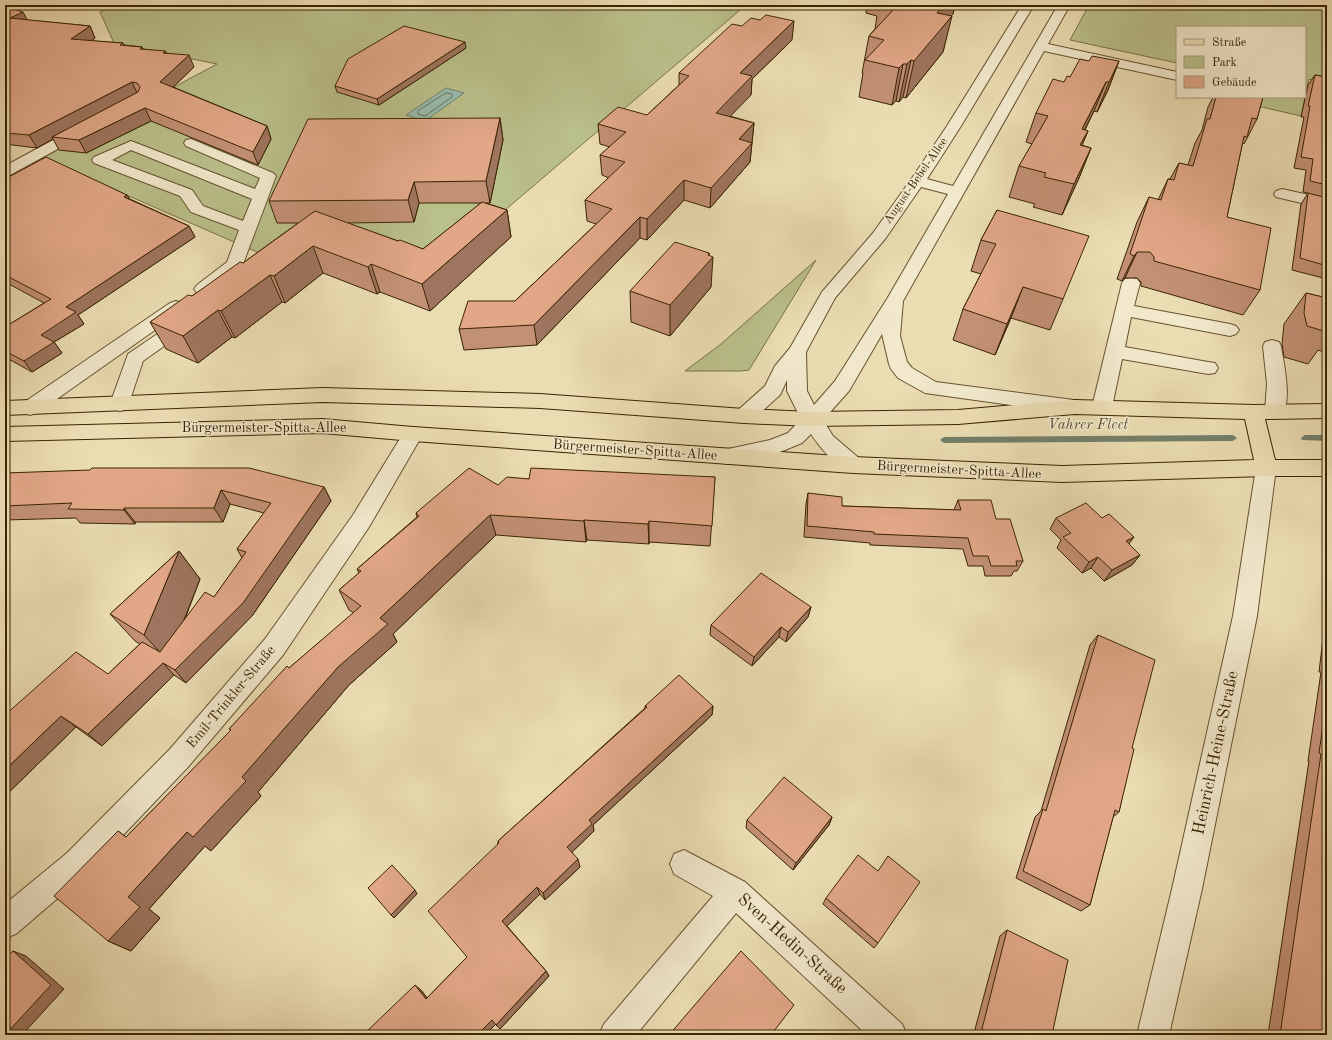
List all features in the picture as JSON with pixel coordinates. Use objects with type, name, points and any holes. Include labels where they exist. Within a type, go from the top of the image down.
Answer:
[{"type":"main road","name":"Bürgermeister-Spitta-Allee","points":[[5,408],[323,395],[540,401],[744,416],[810,419],[958,417],[1075,407],[1254,412],[1327,411]]},
{"type":"main road","points":[[1254,412],[1266,468]]},
{"type":"main road","name":"Bürgermeister-Spitta-Allee","points":[[5,434],[322,426],[413,434],[853,465],[1062,474],[1266,468],[1327,468]]},
{"type":"street","name":"August-Bebel-Allee","points":[[744,416],[772,390],[784,366],[797,352],[828,296],[879,236],[918,181],[954,126],[1028,5]]},
{"type":"street","points":[[722,456],[778,445],[795,438],[810,419],[842,386],[895,300],[1064,5]]},
{"type":"street","points":[[1041,46],[1176,76]]},
{"type":"street","points":[[5,172],[96,123]]},
{"type":"street","points":[[30,408],[219,278],[235,264],[268,176],[191,143]]},
{"type":"street","points":[[248,228],[197,209],[186,193],[99,160],[131,145],[261,197]]},
{"type":"street","points":[[918,181],[957,192]]},
{"type":"street","points":[[1282,194],[1327,204]]},
{"type":"street","points":[[1102,407],[1131,283]]},
{"type":"street","points":[[895,300],[891,336],[898,364],[905,373],[932,388],[1075,407]]},
{"type":"street","points":[[1124,310],[1230,330]]},
{"type":"street","points":[[120,404],[135,358],[198,314]]},
{"type":"street","points":[[1272,346],[1277,384],[1275,412]]},
{"type":"street","name":"August-Bebel-Allee","points":[[797,352],[797,391],[810,419],[826,441],[853,465]]},
{"type":"street","points":[[1114,352],[1208,368]]},
{"type":"street","name":"Emil-Trinkler-Straße","points":[[5,923],[77,863],[179,758],[274,647],[361,522],[413,434]]},
{"type":"street","name":"Heinrich-Heine-Straße","points":[[1153,1035],[1187,889],[1245,616],[1266,468]]},
{"type":"street","name":"Sven-Hedin-Straße","points":[[684,864],[735,892],[891,1035]]},
{"type":"street","points":[[615,1035],[735,892]]},
{"type":"green space","points":[[115,5],[746,5],[437,268],[266,256],[42,158],[217,64],[114,43],[100,12]]},
{"type":"green space","points":[[1089,5],[1327,5],[1327,83],[1309,79],[1306,93],[1306,26],[1176,26],[1176,63],[1070,40]]},
{"type":"green space","points":[[1222,98],[1305,98],[1301,116]]},
{"type":"green space","points":[[816,260],[749,370],[685,371],[721,344]]},
{"type":"water","points":[[446,88],[464,93],[425,121],[406,115]]},
{"type":"building","points":[[880,5],[939,5],[937,8],[940,9],[937,13],[952,16],[914,61],[911,60],[899,68],[865,60],[884,40],[869,36],[893,10],[879,7]]},
{"type":"building","points":[[5,6],[23,12],[10,18],[90,26],[71,39],[123,43],[120,45],[142,47],[140,49],[166,51],[163,53],[189,55],[160,82],[267,126],[253,152],[145,108],[79,140],[52,137],[138,92],[140,87],[137,83],[132,82],[29,135],[5,133]]},
{"type":"building","points":[[766,15],[794,21],[740,73],[752,76],[716,113],[754,123],[739,139],[752,143],[711,188],[684,180],[647,219],[640,217],[534,325],[459,329],[468,301],[515,301],[612,209],[585,200],[625,162],[600,155],[626,132],[598,124],[618,107],[647,115],[689,76],[679,73],[732,24],[742,26],[751,18],[760,20]]},
{"type":"building","points":[[404,26],[465,42],[377,99],[335,86],[348,59]]},
{"type":"building","points":[[1092,56],[1119,61],[1109,82],[1106,82],[1082,129],[1088,131],[1080,145],[1091,148],[1074,184],[1044,177],[1046,173],[1019,166],[1048,116],[1036,113],[1053,79],[1064,82],[1067,76],[1070,77],[1080,59],[1089,61]]},
{"type":"building","points":[[1315,75],[1327,77],[1327,185],[1310,181],[1313,159],[1301,157],[1310,106],[1308,106]]},
{"type":"building","points":[[1216,98],[1263,98],[1257,119],[1252,118],[1247,137],[1244,136],[1227,217],[1271,228],[1260,290],[1154,261],[1154,257],[1150,252],[1137,252],[1134,256],[1130,254],[1149,197],[1161,200],[1168,179],[1174,180],[1179,163],[1193,166],[1207,119],[1210,119]]},
{"type":"building","points":[[500,118],[486,181],[414,182],[408,200],[269,201],[308,119]]},
{"type":"building","points":[[46,157],[127,195],[124,197],[189,226],[66,307],[76,312],[41,335],[54,342],[24,361],[5,351],[5,327],[51,299],[5,275],[5,179]]},
{"type":"building","points":[[1308,193],[1327,198],[1327,266],[1300,258]]},
{"type":"building","points":[[482,202],[507,210],[422,284],[371,264],[368,267],[313,246],[274,276],[270,275],[221,311],[218,310],[183,336],[150,322],[188,295],[192,296],[240,262],[243,263],[315,211],[423,249]]},
{"type":"building","points":[[997,210],[1089,236],[1063,299],[1023,287],[1007,324],[963,309],[996,244],[981,240]]},
{"type":"building","points":[[675,242],[709,253],[708,255],[713,257],[670,305],[630,291]]},
{"type":"building","points":[[1306,293],[1327,298],[1327,332],[1307,326],[1304,313]]},
{"type":"building","points":[[92,468],[249,468],[324,487],[243,603],[175,670],[163,663],[88,734],[61,716],[5,770],[5,715],[76,652],[108,674],[142,642],[160,652],[205,592],[214,597],[246,552],[237,549],[271,503],[221,490],[214,508],[124,508],[124,510],[68,509],[72,503],[5,506],[5,473],[90,470]]},
{"type":"building","points":[[469,468],[498,485],[507,477],[529,479],[531,468],[715,477],[712,526],[649,521],[648,524],[490,515],[380,618],[388,624],[338,667],[242,777],[246,781],[193,837],[187,832],[128,897],[140,907],[108,941],[54,896],[118,831],[126,837],[231,730],[229,729],[287,666],[289,668],[361,606],[339,590],[361,571],[357,569],[419,516],[416,513]]},
{"type":"building","points":[[808,493],[842,497],[842,506],[961,510],[958,500],[991,500],[996,519],[1010,519],[1023,561],[1016,561],[1017,566],[991,566],[988,556],[973,556],[968,538],[874,534],[874,532],[807,526]]},
{"type":"building","points":[[1086,503],[1102,518],[1109,514],[1134,537],[1126,541],[1140,555],[1112,570],[1098,557],[1089,562],[1063,537],[1071,533],[1056,518]]},
{"type":"building","points":[[179,551],[144,635],[110,614]]},
{"type":"building","points":[[761,573],[811,607],[788,632],[781,627],[754,657],[711,625]]},
{"type":"building","points":[[1098,635],[1155,660],[1132,748],[1134,749],[1119,812],[1115,810],[1090,905],[1023,871],[1043,809],[1046,811]]},
{"type":"building","points":[[679,675],[713,706],[589,820],[592,824],[567,847],[578,859],[543,893],[537,887],[502,921],[546,971],[496,1025],[492,1020],[477,1035],[363,1035],[415,985],[426,999],[467,957],[428,911],[499,843],[498,841],[647,707],[645,706]]},
{"type":"building","points":[[1327,697],[1327,1035],[1280,1035],[1321,754],[1319,753]]},
{"type":"building","points":[[784,777],[832,817],[796,863],[747,820]]},
{"type":"building","points":[[858,855],[878,871],[888,856],[920,882],[878,943],[826,898]]},
{"type":"building","points":[[392,865],[415,890],[391,915],[368,888]]},
{"type":"building","points":[[1007,930],[1068,960],[1052,1035],[993,1035],[982,1029]]},
{"type":"building","points":[[13,951],[51,985],[5,1035],[5,959]]},
{"type":"building","points":[[741,951],[794,1005],[771,1035],[669,1035]]},
{"type":"waterway","name":"Vahrer Fleet","points":[[944,440],[1233,438]]},
{"type":"waterway","name":"Vahrer Fleet","points":[[1305,438],[1327,438]]}]
